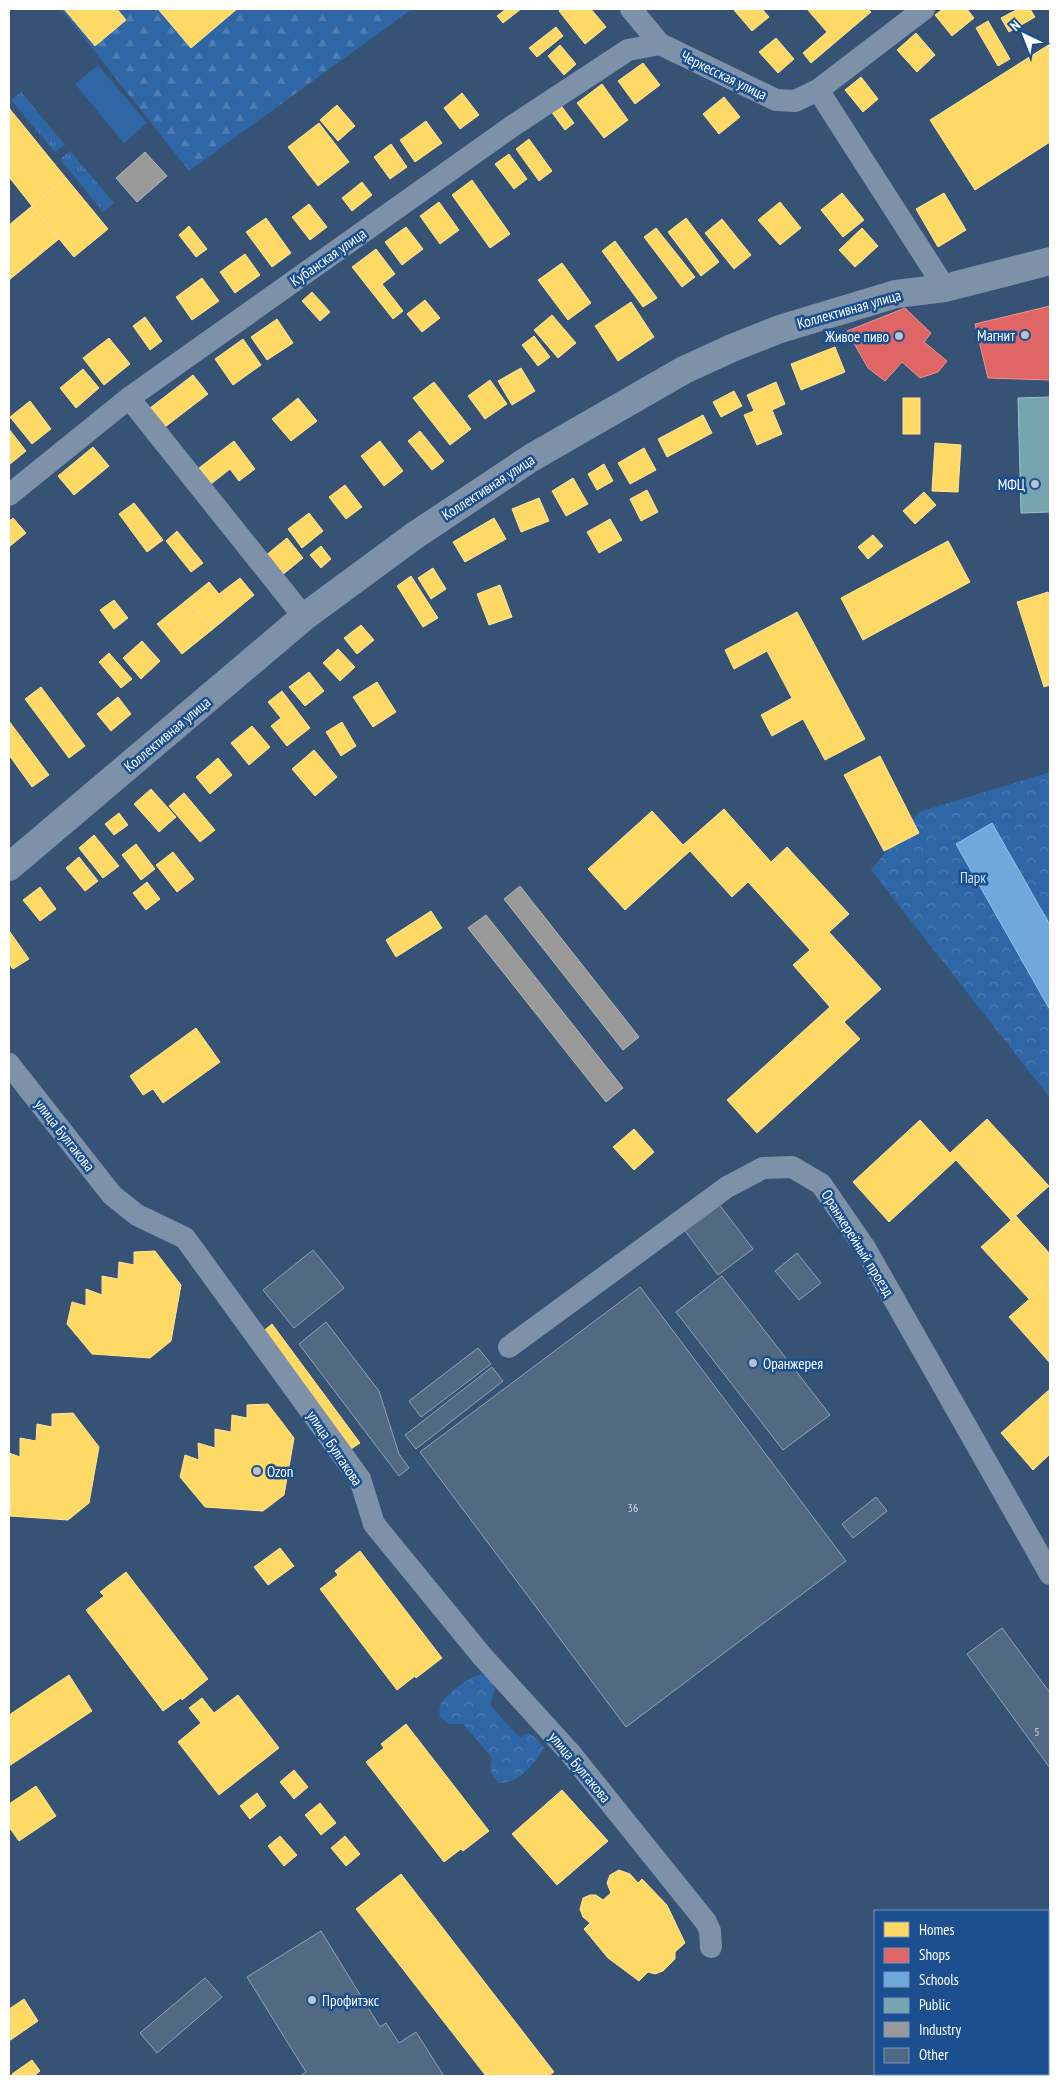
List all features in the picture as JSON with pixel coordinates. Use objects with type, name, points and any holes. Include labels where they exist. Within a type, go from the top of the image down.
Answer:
[{"type":"street","name":"Черкесская улица","points":[[631,9],[660,44],[776,100],[795,100],[818,90],[916,11]]},
{"type":"street","name":"Кубанская улица","points":[[9,495],[129,398],[514,125],[628,50],[660,44]]},
{"type":"street","points":[[818,90],[945,288]]},
{"type":"street","name":"Коллективная улица","points":[[9,867],[304,617],[414,536],[531,458],[684,370],[780,329],[896,294],[945,288],[1050,261]]},
{"type":"street","points":[[129,398],[304,617]]},
{"type":"street","name":"улица Булгакова","points":[[9,1064],[112,1195],[137,1215],[185,1238],[360,1480],[374,1524],[482,1656],[571,1754],[706,1922],[710,1931],[711,1947]]},
{"type":"street","name":"Оранжерейный проезд","points":[[510,1347],[728,1187],[763,1168],[792,1167],[820,1184],[865,1248],[1050,1574]]},
{"type":"green space","points":[[61,9],[412,9],[189,171]]},
{"type":"green space","points":[[98,65],[147,123],[124,143],[75,84]]},
{"type":"green space","points":[[21,92],[65,145],[55,152],[11,100]]},
{"type":"green space","points":[[70,151],[114,203],[103,212],[60,159]]},
{"type":"green space","name":"Парк","points":[[1050,772],[1050,1098],[871,870],[919,812]]},
{"type":"green space","points":[[481,1674],[488,1677],[495,1689],[490,1705],[519,1737],[529,1733],[544,1748],[525,1772],[519,1777],[506,1782],[498,1783],[490,1768],[492,1758],[463,1724],[449,1724],[440,1717],[440,1706],[445,1698],[466,1682]]},
{"type":"building: Homes","points":[[64,9],[117,9],[126,20],[95,46]]},
{"type":"building: Homes","points":[[158,9],[237,9],[191,48]]},
{"type":"building: Homes","points":[[506,9],[521,9],[503,23],[497,16]]},
{"type":"building: Homes","points":[[562,9],[591,9],[606,27],[585,44],[559,11]]},
{"type":"building: Homes","points":[[733,9],[762,9],[769,17],[752,31]]},
{"type":"building: Homes","points":[[807,9],[868,9],[871,12],[811,63],[803,53],[827,32]]},
{"type":"building: Homes","points":[[943,9],[967,9],[974,18],[952,36],[935,15]]},
{"type":"building: Homes","points":[[1018,9],[1030,9],[1035,17],[1009,32],[1001,18]]},
{"type":"building: Homes","points":[[988,21],[1010,59],[998,66],[976,28]]},
{"type":"building: Homes","points":[[556,27],[563,36],[537,57],[529,48]]},
{"type":"building: Homes","points":[[916,33],[935,55],[917,72],[897,50]]},
{"type":"building: Homes","points":[[776,38],[794,59],[778,73],[759,52]]},
{"type":"building: Homes","points":[[1050,44],[1050,142],[975,190],[930,120]]},
{"type":"building: Homes","points":[[560,45],[576,64],[564,75],[548,56]]},
{"type":"building: Homes","points":[[643,63],[660,85],[635,104],[618,81]]},
{"type":"building: Homes","points":[[861,77],[878,99],[863,112],[845,90]]},
{"type":"building: Homes","points":[[602,84],[628,120],[604,138],[577,103]]},
{"type":"building: Homes","points":[[462,93],[479,115],[460,129],[444,108]]},
{"type":"building: Homes","points":[[724,97],[740,117],[719,134],[703,114]]},
{"type":"building: Homes","points":[[559,103],[574,123],[565,130],[550,110]]},
{"type":"building: Homes","points":[[337,105],[355,126],[338,141],[320,120]]},
{"type":"building: Homes","points":[[9,108],[66,178],[32,206],[9,177]]},
{"type":"building: Homes","points":[[426,121],[442,143],[415,162],[400,140]]},
{"type":"building: Homes","points":[[319,123],[349,162],[318,186],[288,147]]},
{"type":"building: Homes","points":[[529,139],[552,171],[539,181],[516,149]]},
{"type":"building: Homes","points":[[391,144],[407,167],[390,179],[374,157]]},
{"type":"building: Homes","points":[[509,154],[527,179],[514,189],[495,164]]},
{"type":"building: Homes","points":[[66,178],[108,229],[74,257],[32,206]]},
{"type":"building: Homes","points":[[472,180],[510,234],[490,248],[452,195]]},
{"type":"building: Homes","points":[[362,182],[372,195],[352,211],[342,198]]},
{"type":"building: Homes","points":[[842,193],[864,220],[843,237],[821,210]]},
{"type":"building: Homes","points":[[944,193],[966,230],[938,247],[916,209]]},
{"type":"building: Homes","points":[[439,202],[459,230],[440,244],[420,216]]},
{"type":"building: Homes","points":[[780,202],[801,228],[780,245],[758,220]]},
{"type":"building: Homes","points":[[309,204],[327,227],[310,240],[292,217]]},
{"type":"building: Homes","points":[[32,206],[59,239],[9,280],[9,225]]},
{"type":"building: Homes","points":[[266,218],[291,253],[272,267],[246,232]]},
{"type":"building: Homes","points":[[686,218],[719,262],[701,276],[668,232]]},
{"type":"building: Homes","points":[[722,219],[751,255],[734,269],[705,233]]},
{"type":"building: Homes","points":[[189,226],[207,249],[196,257],[179,235]]},
{"type":"building: Homes","points":[[406,227],[423,249],[402,265],[385,242]]},
{"type":"building: Homes","points":[[656,228],[695,277],[682,287],[644,237]]},
{"type":"building: Homes","points":[[862,228],[878,246],[855,267],[839,250]]},
{"type":"building: Homes","points":[[615,241],[657,298],[643,307],[602,251]]},
{"type":"building: Homes","points":[[376,249],[395,274],[382,284],[403,311],[393,319],[352,267]]},
{"type":"building: Homes","points":[[245,254],[260,275],[235,293],[220,272]]},
{"type":"building: Homes","points":[[562,263],[591,303],[568,320],[538,280]]},
{"type":"building: Homes","points":[[202,278],[219,301],[192,320],[176,297]]},
{"type":"building: Homes","points":[[312,292],[330,312],[320,321],[302,301]]},
{"type":"building: Homes","points":[[425,300],[440,318],[422,332],[407,314]]},
{"type":"building: Homes","points":[[631,302],[654,337],[618,361],[595,326]]},
{"type":"building: Homes","points":[[552,315],[576,343],[558,358],[534,330]]},
{"type":"building: Homes","points":[[145,317],[162,341],[150,350],[133,326]]},
{"type":"building: Homes","points":[[277,319],[293,343],[267,360],[251,337]]},
{"type":"building: Homes","points":[[534,336],[550,357],[538,366],[522,345]]},
{"type":"building: Homes","points":[[109,338],[130,364],[104,385],[83,358]]},
{"type":"building: Homes","points":[[243,339],[261,365],[233,385],[215,359]]},
{"type":"building: Homes","points":[[835,347],[845,372],[801,390],[791,364]]},
{"type":"building: Homes","points":[[521,368],[535,391],[512,405],[498,381]]},
{"type":"building: Homes","points":[[83,369],[99,388],[76,408],[60,388]]},
{"type":"building: Homes","points":[[193,375],[208,394],[165,427],[150,408]]},
{"type":"building: Homes","points":[[490,380],[507,404],[485,419],[468,396]]},
{"type":"building: Homes","points":[[434,382],[471,429],[450,445],[413,398]]},
{"type":"building: Homes","points":[[776,382],[785,404],[772,410],[782,434],[757,445],[744,415],[754,411],[747,395]]},
{"type":"building: Homes","points":[[734,391],[742,406],[721,417],[713,402]]},
{"type":"building: Homes","points":[[298,398],[317,421],[291,441],[272,419]]},
{"type":"building: Homes","points":[[903,398],[920,398],[920,434],[903,434]]},
{"type":"building: Homes","points":[[30,401],[51,429],[32,444],[10,417]]},
{"type":"building: Homes","points":[[703,415],[712,433],[667,457],[658,439]]},
{"type":"building: Homes","points":[[9,429],[26,451],[9,465]]},
{"type":"building: Homes","points":[[420,431],[444,461],[432,470],[408,441]]},
{"type":"building: Homes","points":[[234,441],[255,469],[239,481],[230,469],[211,484],[199,468]]},
{"type":"building: Homes","points":[[380,441],[403,471],[384,486],[361,456]]},
{"type":"building: Homes","points":[[935,443],[961,445],[958,492],[932,491]]},
{"type":"building: Homes","points":[[93,447],[109,466],[74,495],[58,476]]},
{"type":"building: Homes","points":[[644,448],[656,470],[630,484],[618,463]]},
{"type":"building: Homes","points":[[604,464],[613,481],[597,490],[588,474]]},
{"type":"building: Homes","points":[[573,478],[588,504],[566,516],[552,491]]},
{"type":"building: Homes","points":[[345,485],[362,507],[346,519],[329,497]]},
{"type":"building: Homes","points":[[647,490],[658,512],[641,521],[630,499]]},
{"type":"building: Homes","points":[[924,492],[936,505],[915,524],[903,511]]},
{"type":"building: Homes","points":[[539,498],[549,521],[521,532],[512,509]]},
{"type":"building: Homes","points":[[134,503],[163,540],[147,552],[119,514]]},
{"type":"building: Homes","points":[[309,513],[323,531],[302,548],[288,529]]},
{"type":"building: Homes","points":[[13,518],[26,533],[9,547],[9,521]]},
{"type":"building: Homes","points":[[494,518],[506,539],[465,562],[453,542]]},
{"type":"building: Homes","points":[[610,519],[622,540],[599,553],[587,532]]},
{"type":"building: Homes","points":[[177,531],[203,563],[191,572],[166,541]]},
{"type":"building: Homes","points":[[873,535],[883,546],[868,559],[858,547]]},
{"type":"building: Homes","points":[[287,538],[303,558],[281,576],[265,556]]},
{"type":"building: Homes","points":[[948,541],[970,582],[863,640],[841,598]]},
{"type":"building: Homes","points":[[321,546],[331,559],[321,568],[310,555]]},
{"type":"building: Homes","points":[[433,568],[446,589],[431,599],[418,578]]},
{"type":"building: Homes","points":[[411,576],[438,618],[423,627],[397,586]]},
{"type":"building: Homes","points":[[240,578],[254,595],[213,629],[188,599],[209,582],[219,594]]},
{"type":"building: Homes","points":[[500,585],[512,617],[489,625],[477,594]]},
{"type":"building: Homes","points":[[1048,592],[1050,600],[1050,685],[1044,687],[1017,602]]},
{"type":"building: Homes","points":[[188,599],[213,629],[182,654],[157,624]]},
{"type":"building: Homes","points":[[114,600],[128,618],[114,629],[100,610]]},
{"type":"building: Homes","points":[[797,612],[865,739],[825,760],[803,719],[772,736],[761,715],[792,698],[767,651],[734,669],[725,650]]},
{"type":"building: Homes","points":[[361,625],[374,640],[357,654],[344,638]]},
{"type":"building: Homes","points":[[142,641],[160,661],[141,679],[123,658]]},
{"type":"building: Homes","points":[[338,649],[355,667],[340,681],[323,663]]},
{"type":"building: Homes","points":[[109,653],[132,679],[121,688],[99,662]]},
{"type":"building: Homes","points":[[309,672],[324,691],[305,706],[289,687]]},
{"type":"building: Homes","points":[[377,682],[396,712],[373,727],[353,697]]},
{"type":"building: Homes","points":[[41,687],[85,746],[69,758],[25,699]]},
{"type":"building: Homes","points":[[282,691],[310,728],[287,746],[271,726],[281,718],[268,702]]},
{"type":"building: Homes","points":[[118,697],[131,714],[111,731],[97,714]]},
{"type":"building: Homes","points":[[9,721],[49,775],[32,787],[9,755]]},
{"type":"building: Homes","points":[[342,722],[356,746],[341,756],[326,732]]},
{"type":"building: Homes","points":[[252,726],[270,747],[249,765],[231,743]]},
{"type":"building: Homes","points":[[314,750],[337,777],[315,796],[292,769]]},
{"type":"building: Homes","points":[[880,756],[919,833],[884,851],[844,775]]},
{"type":"building: Homes","points":[[218,758],[232,775],[210,794],[196,777]]},
{"type":"building: Homes","points":[[151,789],[176,817],[159,832],[134,804]]},
{"type":"building: Homes","points":[[184,793],[215,830],[200,842],[169,806]]},
{"type":"building: Homes","points":[[724,809],[771,862],[787,847],[849,914],[829,932],[881,989],[844,1022],[860,1039],[757,1133],[727,1100],[830,1007],[793,965],[810,950],[748,882],[732,897],[690,851],[625,910],[588,869],[652,811],[683,845]]},
{"type":"building: Homes","points":[[119,813],[128,825],[114,835],[105,824]]},
{"type":"building: Homes","points":[[94,835],[119,866],[103,878],[79,848]]},
{"type":"building: Homes","points":[[136,844],[155,869],[141,880],[122,855]]},
{"type":"building: Homes","points":[[173,852],[194,879],[177,892],[156,865]]},
{"type":"building: Homes","points":[[79,857],[98,881],[85,891],[66,868]]},
{"type":"building: Homes","points":[[147,882],[160,899],[146,910],[133,893]]},
{"type":"building: Homes","points":[[40,887],[56,909],[40,921],[23,900]]},
{"type":"building: Homes","points":[[431,911],[442,928],[396,957],[386,940]]},
{"type":"building: Homes","points":[[10,932],[29,959],[13,969],[9,964]]},
{"type":"building: Homes","points":[[196,1028],[220,1062],[163,1103],[153,1089],[143,1095],[130,1076]]},
{"type":"building: Homes","points":[[987,1119],[1049,1186],[1011,1220],[956,1160],[889,1222],[853,1182],[920,1120],[950,1153]]},
{"type":"building: Homes","points":[[634,1129],[654,1152],[634,1170],[613,1147]]},
{"type":"building: Homes","points":[[1016,1216],[1050,1254],[1050,1280],[1029,1299],[981,1247]]},
{"type":"building: Homes","points":[[155,1251],[181,1285],[171,1341],[150,1358],[92,1354],[67,1324],[72,1302],[86,1306],[86,1289],[102,1295],[102,1276],[118,1279],[119,1262],[134,1265],[134,1252]]},
{"type":"building: Homes","points":[[1050,1281],[1050,1363],[1009,1317]]},
{"type":"building: Homes","points":[[272,1324],[360,1443],[348,1451],[261,1333]]},
{"type":"building: Homes","points":[[1050,1389],[1050,1454],[1033,1470],[1001,1433]]},
{"type":"building: Homes","points":[[268,1404],[294,1438],[284,1495],[263,1511],[205,1507],[180,1477],[185,1455],[199,1460],[198,1443],[215,1448],[215,1429],[231,1432],[232,1415],[247,1418],[247,1405]]},
{"type":"building: Homes","points":[[73,1413],[99,1447],[89,1503],[68,1520],[10,1516],[9,1453],[20,1457],[20,1438],[36,1441],[37,1424],[52,1427],[52,1414]]},
{"type":"building: Homes","points":[[280,1548],[294,1566],[268,1585],[254,1567]]},
{"type":"building: Homes","points":[[360,1551],[442,1658],[397,1690],[320,1589],[338,1575],[335,1571]]},
{"type":"building: Homes","points":[[126,1572],[208,1679],[182,1700],[181,1698],[163,1711],[86,1610],[104,1596],[100,1592]]},
{"type":"building: Homes","points":[[69,1675],[92,1711],[9,1766],[9,1715]]},
{"type":"building: Homes","points":[[238,1695],[279,1748],[219,1795],[178,1742],[201,1723],[189,1708],[202,1698],[214,1713]]},
{"type":"building: Homes","points":[[406,1724],[489,1831],[463,1851],[461,1849],[444,1862],[366,1762],[384,1748],[381,1744]]},
{"type":"building: Homes","points":[[294,1770],[308,1787],[294,1799],[280,1782]]},
{"type":"building: Homes","points":[[36,1786],[56,1816],[19,1841],[9,1827],[9,1804]]},
{"type":"building: Homes","points":[[562,1790],[608,1841],[557,1885],[512,1834]]},
{"type":"building: Homes","points":[[257,1793],[266,1806],[250,1819],[240,1806]]},
{"type":"building: Homes","points":[[320,1803],[336,1823],[321,1835],[305,1815]]},
{"type":"building: Homes","points":[[280,1836],[297,1855],[284,1866],[268,1846]]},
{"type":"building: Homes","points":[[345,1836],[360,1854],[346,1866],[331,1848]]},
{"type":"building: Homes","points":[[619,1870],[630,1874],[638,1883],[642,1879],[667,1905],[685,1943],[675,1952],[675,1959],[663,1971],[655,1974],[648,1972],[639,1981],[608,1958],[584,1929],[590,1923],[583,1917],[580,1909],[583,1898],[596,1895],[603,1900],[611,1893],[607,1883],[610,1875]]},
{"type":"building: Homes","points":[[401,1874],[554,2072],[548,2076],[486,2076],[356,1909]]},
{"type":"building: Homes","points":[[24,1999],[38,2021],[9,2041],[9,2009]]},
{"type":"building: Homes","points":[[32,2060],[40,2071],[34,2076],[13,2076],[12,2074]]},
{"type":"building: Shops","points":[[1050,306],[1050,380],[988,378],[975,324]]},
{"type":"building: Shops","points":[[905,308],[931,333],[924,342],[947,361],[938,372],[920,378],[902,362],[885,381],[868,368],[847,331]]},
{"type":"building: Schools","points":[[992,823],[1050,925],[1050,1010],[956,844]]},
{"type":"building: Public","name":"МФЦ","points":[[1050,397],[1050,512],[1021,513],[1018,398]]},
{"type":"building: Industry","points":[[145,152],[167,176],[137,202],[116,178]]},
{"type":"building: Industry","points":[[520,886],[639,1037],[623,1050],[504,899]]},
{"type":"building: Industry","points":[[486,915],[623,1088],[606,1102],[468,928]]},
{"type":"building: Other","points":[[718,1203],[753,1249],[718,1275],[683,1228]]},
{"type":"building: Other","points":[[313,1250],[344,1288],[294,1328],[263,1290]]},
{"type":"building: Other","points":[[797,1253],[821,1283],[799,1300],[775,1271]]},
{"type":"building: Other","name":"Оранжерея","points":[[722,1276],[830,1415],[783,1450],[676,1312]]},
{"type":"building: Other","points":[[640,1287],[846,1561],[626,1727],[420,1452]]},
{"type":"building: Other","points":[[326,1322],[379,1391],[399,1454],[409,1468],[399,1476],[299,1344]]},
{"type":"building: Other","points":[[478,1348],[491,1364],[421,1417],[409,1401]]},
{"type":"building: Other","points":[[492,1367],[503,1381],[416,1449],[405,1435]]},
{"type":"building: Other","points":[[876,1497],[887,1511],[853,1538],[842,1524]]},
{"type":"building: Other","points":[[1002,1628],[1050,1693],[1050,1768],[967,1654]]},
{"type":"building: Other","name":"Профитэкс","points":[[321,1931],[380,2027],[386,2023],[399,2043],[416,2032],[444,2076],[300,2076],[306,2072],[247,1977]]},
{"type":"building: Other","points":[[205,1978],[222,1997],[157,2053],[140,2033]]},
{"type":"place","name":"Магнит","points":[[1025,335]]},
{"type":"place","name":"Живое пиво","points":[[899,336]]},
{"type":"place","name":"МФЦ","points":[[1035,484]]},
{"type":"place","name":"Оранжерея","points":[[753,1363]]},
{"type":"place","name":"Ozon","points":[[257,1471]]},
{"type":"place","name":"Профитэкс","points":[[312,2000]]}]
